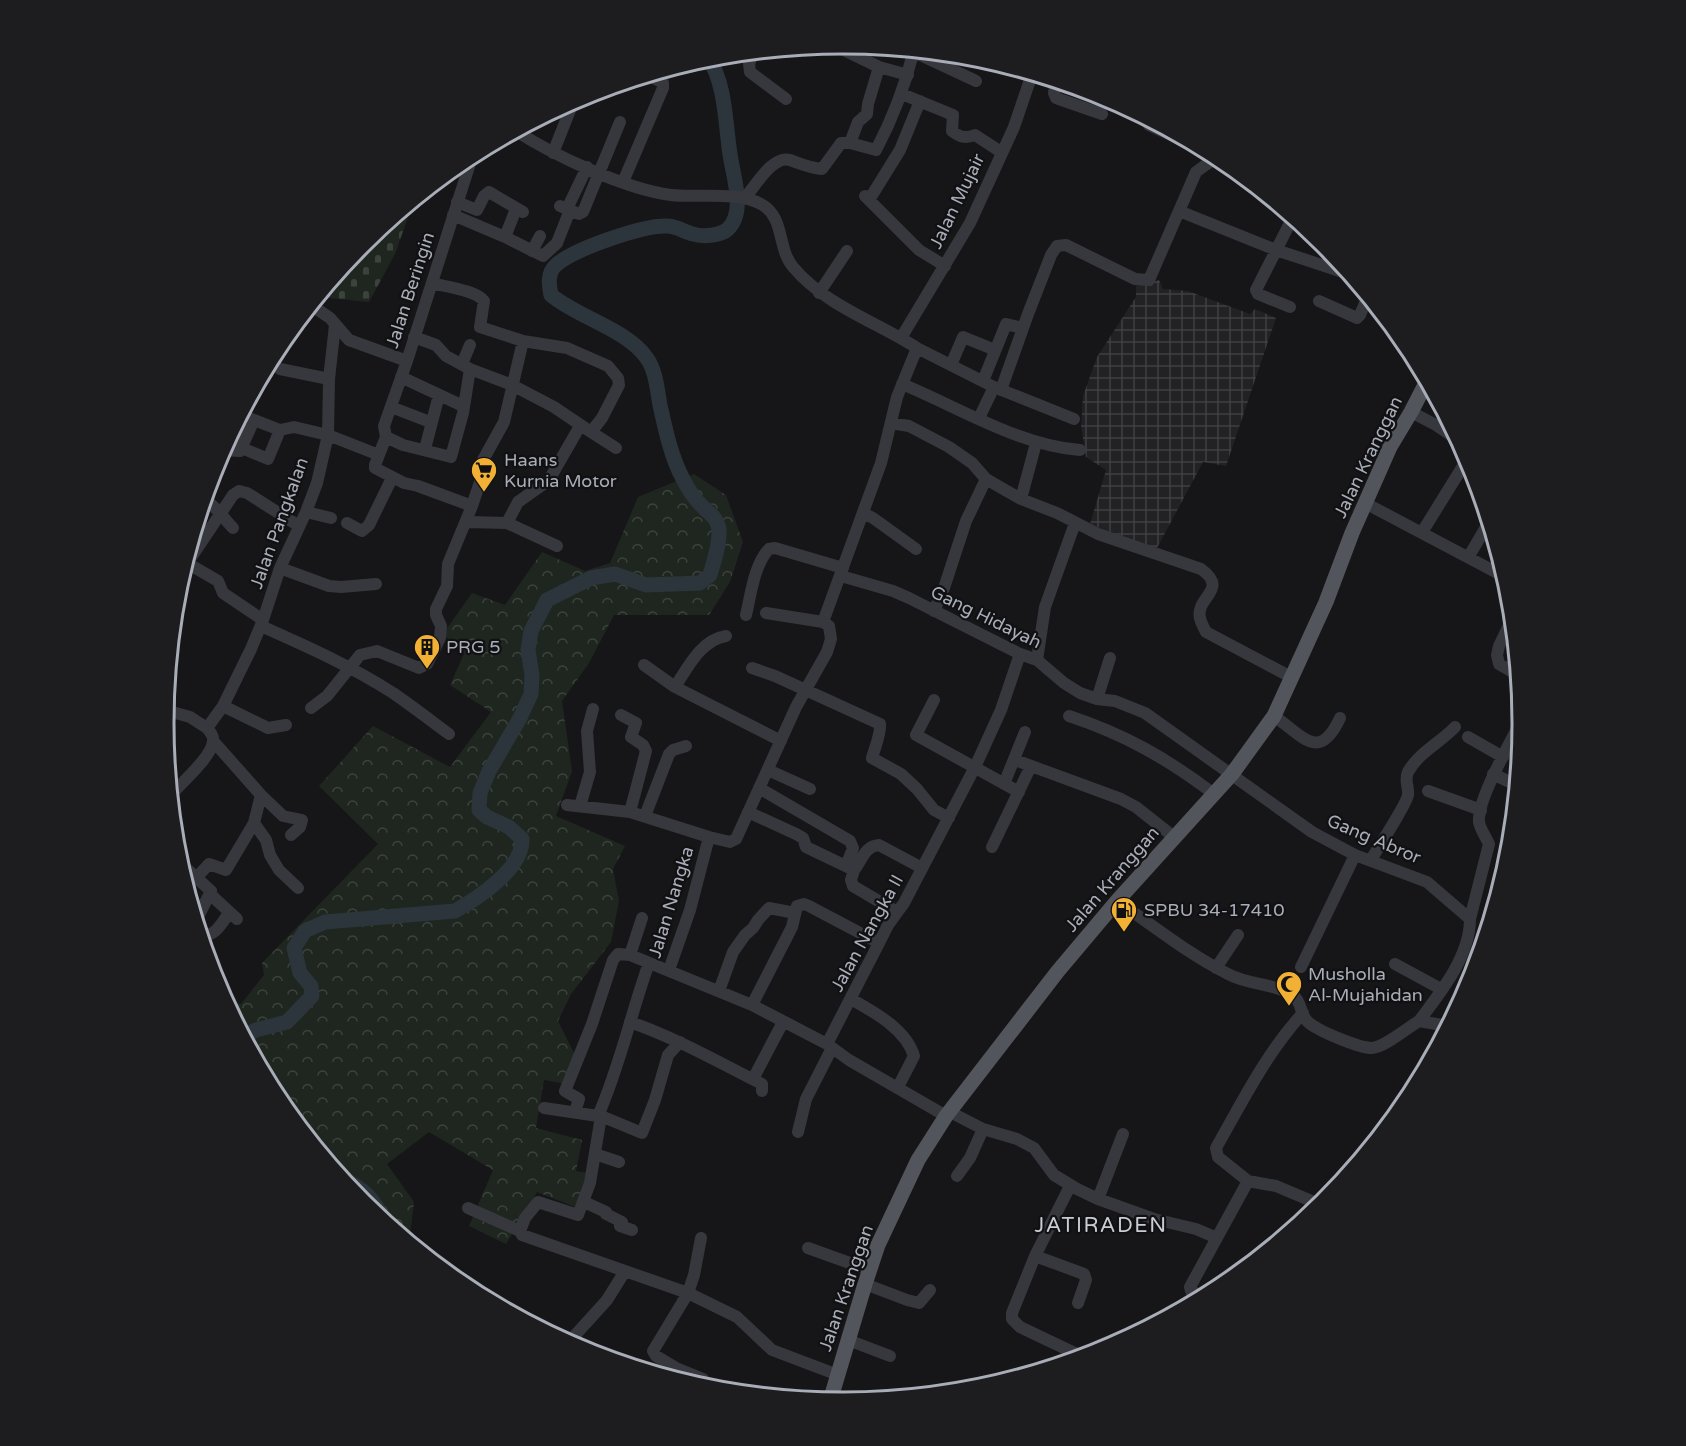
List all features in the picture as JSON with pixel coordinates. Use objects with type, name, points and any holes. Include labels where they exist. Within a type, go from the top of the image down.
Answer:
[{"type":"main road","name":"Jalan Kranggan","points":[[833,1392],[878,1245],[918,1160],[948,1114],[1014,1026],[1117,901],[1232,774],[1274,716],[1333,585],[1390,447],[1423,389]]},
{"type":"street","points":[[853,54],[879,67],[908,75]]},
{"type":"street","points":[[740,198],[747,195],[777,161],[787,159],[811,168],[822,169],[841,143],[876,150],[902,94],[912,58]]},
{"type":"street","points":[[749,61],[750,72],[786,99]]},
{"type":"street","points":[[934,61],[976,81]]},
{"type":"street","points":[[850,143],[858,122],[867,114],[879,67]]},
{"type":"street","points":[[623,182],[663,88],[661,80]]},
{"type":"street","name":"Jalan Mujair","points":[[901,338],[970,223],[1014,127],[1030,81]]},
{"type":"street","points":[[1054,89],[1053,93],[1056,98],[1102,114]]},
{"type":"street","points":[[902,94],[953,116],[952,131],[961,137],[969,138],[975,135],[1001,152]]},
{"type":"street","points":[[920,101],[900,150],[867,198],[919,250],[945,266]]},
{"type":"street","points":[[553,153],[569,113]]},
{"type":"street","points":[[453,215],[543,256],[555,247],[566,208],[592,170],[620,122]]},
{"type":"street","points":[[524,136],[553,153],[652,192],[740,198],[762,204],[774,216],[786,257],[792,266],[819,292],[866,321],[993,386],[1074,419]]},
{"type":"street","points":[[979,418],[1022,328],[1051,255],[1058,246],[1066,245],[1135,279],[1149,280],[1196,172],[1212,165]]},
{"type":"street","name":"Jalan Beringin","points":[[317,309],[330,318],[349,340],[407,362],[466,170]]},
{"type":"street","points":[[457,202],[477,210],[484,196],[489,192],[520,210],[505,237]]},
{"type":"street","points":[[1179,211],[1276,250],[1333,269]]},
{"type":"street","points":[[1289,225],[1256,292],[1290,307]]},
{"type":"street","points":[[532,251],[540,236]]},
{"type":"street","points":[[819,292],[847,251]]},
{"type":"street","points":[[432,283],[473,293],[483,298],[480,327],[522,341],[567,348],[608,366],[618,378],[619,385],[602,418],[586,429],[549,480],[518,502],[507,523]]},
{"type":"street","points":[[1319,302],[1357,318],[1364,304]]},
{"type":"street","points":[[993,386],[995,350],[1006,324],[1022,328]]},
{"type":"street","name":"Jalan Pangkalan","points":[[207,728],[223,706],[262,623],[280,568],[317,483],[328,435],[329,379],[335,325]]},
{"type":"street","points":[[414,337],[436,345],[446,356],[466,367],[512,385],[554,406],[616,448]]},
{"type":"street","points":[[951,365],[963,337],[995,350]]},
{"type":"street","points":[[311,708],[327,696],[348,667],[360,655],[377,651],[418,668],[427,664],[440,638],[441,626],[436,609],[447,586],[448,564],[467,522],[480,482],[483,460],[504,422],[522,341]]},
{"type":"street","points":[[386,437],[402,445],[451,457],[463,410],[470,345]]},
{"type":"street","points":[[766,613],[823,622],[881,463],[902,384],[917,348]]},
{"type":"street","points":[[407,362],[384,426],[386,437],[375,468],[392,478],[472,506]]},
{"type":"street","points":[[280,369],[329,379]]},
{"type":"street","points":[[401,377],[439,395],[463,410]]},
{"type":"street","points":[[902,384],[1036,443],[1080,450]]},
{"type":"street","points":[[424,449],[439,395]]},
{"type":"street","points":[[390,407],[430,422]]},
{"type":"street","points":[[1411,412],[1445,432]]},
{"type":"street","points":[[248,418],[280,430],[294,427],[328,435],[379,455]]},
{"type":"street","points":[[232,452],[242,448],[254,420]]},
{"type":"street","points":[[891,423],[909,426],[949,447],[972,463],[986,479],[1021,499],[1057,513],[1075,524],[1113,540],[1201,569],[1213,582],[1213,588],[1201,607],[1199,617],[1206,632],[1291,677]]},
{"type":"street","points":[[242,448],[268,459],[280,430]]},
{"type":"street","points":[[1021,499],[1036,443]]},
{"type":"street","points":[[1424,529],[1462,468]]},
{"type":"street","points":[[347,522],[362,531],[369,525],[392,478]]},
{"type":"street","points":[[934,611],[944,588],[966,520],[986,479]]},
{"type":"street","points":[[197,548],[233,495],[239,491],[299,526]]},
{"type":"street","points":[[212,503],[233,528]]},
{"type":"street","points":[[1365,503],[1494,571]]},
{"type":"street","points":[[306,512],[331,518]]},
{"type":"street","points":[[863,513],[916,549]]},
{"type":"street","points":[[467,522],[507,523],[557,546]]},
{"type":"street","points":[[1037,660],[1045,607],[1075,524]]},
{"type":"street","points":[[1469,556],[1483,532]]},
{"type":"street","name":"Gang Hidayah","points":[[746,615],[764,554],[769,549],[775,548],[893,591],[1020,654],[1037,660],[1064,683],[1080,693],[1097,699],[1116,701],[1145,713],[1232,774]]},
{"type":"street","points":[[280,568],[329,586],[376,584]]},
{"type":"street","points":[[192,570],[218,581],[223,593],[262,623],[348,667],[393,694],[449,734]]},
{"type":"street","name":"Jalan Nangka","points":[[823,622],[829,626],[831,639],[827,652],[805,690],[734,841],[709,837],[690,910],[669,970],[752,1005],[830,1046],[849,1060],[948,1114],[983,1129],[1017,1139],[1034,1148],[1054,1175],[1070,1186],[1098,1199],[1217,1238]]},
{"type":"street","points":[[1506,634],[1497,655],[1499,664],[1510,670]]},
{"type":"street","points":[[675,687],[705,644],[715,638],[726,636]]},
{"type":"street","name":"Jalan Nangka II","points":[[798,1132],[806,1099],[851,999],[975,767],[1001,710],[1020,654]]},
{"type":"street","points":[[1097,699],[1110,658]]},
{"type":"street","points":[[644,665],[675,687],[781,741]]},
{"type":"street","points":[[752,668],[880,724],[872,758],[909,781],[926,803],[949,818]]},
{"type":"street","points":[[934,700],[916,735],[1019,792]]},
{"type":"street","points":[[223,706],[268,729],[286,725]]},
{"type":"street","points":[[593,709],[586,731],[590,772],[573,805],[630,812],[709,837]]},
{"type":"street","points":[[174,713],[190,717],[207,728],[213,735],[214,742],[261,795],[283,816],[302,820],[300,827],[291,835]]},
{"type":"street","points":[[621,715],[636,723],[631,737],[643,745],[646,751],[630,812]]},
{"type":"street","points":[[1069,716],[1102,727],[1162,756],[1214,794]]},
{"type":"street","points":[[1274,716],[1308,741],[1315,743],[1327,740],[1340,718]]},
{"type":"street","points":[[1371,860],[1408,796],[1406,780],[1408,773],[1455,727]]},
{"type":"street","points":[[1004,784],[1025,732]]},
{"type":"street","points":[[1468,737],[1503,758]]},
{"type":"street","points":[[1117,901],[1197,958],[1242,980],[1288,993],[1298,1000],[1307,1022],[1329,1035],[1370,1048],[1380,1046],[1419,1021],[1457,964],[1464,949],[1489,844],[1479,824],[1480,813],[1493,774],[1512,740]]},
{"type":"street","points":[[177,788],[205,757],[214,742]]},
{"type":"street","points":[[645,816],[669,754],[673,750],[686,746]]},
{"type":"street","points":[[1015,760],[1122,799],[1174,837]]},
{"type":"street","points":[[992,847],[1030,766]]},
{"type":"street","points":[[768,770],[810,789]]},
{"type":"street","name":"Gang Abror","points":[[1232,774],[1312,832],[1354,855],[1427,882],[1470,918]]},
{"type":"street","points":[[1493,774],[1509,781]]},
{"type":"street","points":[[759,788],[850,841],[853,848],[850,868],[853,886],[897,912]]},
{"type":"street","points":[[1428,791],[1481,810],[1480,813]]},
{"type":"street","points":[[197,877],[208,864],[226,870],[254,823],[261,795]]},
{"type":"street","points":[[748,812],[803,838],[806,847],[850,868]]},
{"type":"street","points":[[254,823],[266,840],[270,855],[279,870],[298,888]]},
{"type":"street","points":[[850,868],[869,848],[879,845],[922,868]]},
{"type":"street","points":[[1301,967],[1354,855]]},
{"type":"street","points":[[191,872],[211,891],[201,910]]},
{"type":"street","points":[[209,936],[233,916],[210,895]]},
{"type":"street","points":[[752,1005],[792,927],[797,906],[804,904],[879,943]]},
{"type":"street","points":[[718,991],[733,952],[765,912],[769,908],[776,908],[795,913]]},
{"type":"street","points":[[630,955],[642,918]]},
{"type":"street","points":[[1216,968],[1238,935]]},
{"type":"street","points":[[575,1112],[579,1099],[565,1091],[592,1024],[614,960],[618,954],[630,955],[669,970]]},
{"type":"street","points":[[520,1231],[525,1218],[538,1202],[578,1215],[590,1183],[600,1116],[650,963]]},
{"type":"street","points":[[1395,964],[1441,989]]},
{"type":"street","points":[[851,999],[893,1026],[912,1050],[914,1056],[898,1087]]},
{"type":"street","points":[[1303,1013],[1291,1026],[1257,1076],[1216,1148],[1218,1157],[1248,1181],[1276,1186],[1311,1201]]},
{"type":"street","points":[[1419,1021],[1440,1025]]},
{"type":"street","points":[[630,1022],[680,1042],[753,1079],[762,1084],[762,1091]]},
{"type":"street","points":[[753,1079],[783,1022]]},
{"type":"street","points":[[544,1108],[600,1116],[642,1133],[655,1100],[668,1055],[680,1042]]},
{"type":"street","points":[[957,1176],[970,1158],[983,1129]]},
{"type":"street","points":[[1098,1199],[1123,1134]]},
{"type":"street","points":[[595,1154],[619,1162]]},
{"type":"street","points":[[1193,1292],[1190,1287],[1248,1181]]},
{"type":"street","points":[[1070,1186],[1035,1256],[1012,1313],[1012,1319],[1020,1327],[1071,1351]]},
{"type":"street","points":[[584,1202],[622,1222],[620,1226],[632,1230]]},
{"type":"street","points":[[468,1208],[520,1231],[522,1235],[688,1293],[737,1317],[772,1350],[838,1375]]},
{"type":"street","points":[[670,1369],[653,1351],[688,1293],[701,1238]]},
{"type":"street","points":[[808,1248],[907,1300],[919,1303],[930,1290]]},
{"type":"street","points":[[1035,1256],[1084,1274],[1086,1280],[1078,1303]]},
{"type":"street","points":[[575,1336],[607,1300],[625,1271]]},
{"type":"street","points":[[848,1340],[890,1356]]},
{"type":"shaded area","points":[[1159,280],[1163,289],[1188,291],[1250,314],[1255,309],[1276,318],[1226,466],[1203,462],[1157,548],[1148,547],[1090,524],[1106,470],[1086,457],[1081,426],[1083,396],[1097,357],[1136,297],[1136,286]]},
{"type":"green space","points":[[409,214],[395,254],[369,302],[327,298],[370,250]]},
{"type":"green space","points":[[694,474],[726,495],[743,542],[730,582],[709,615],[614,615],[589,663],[562,701],[572,771],[556,816],[625,846],[613,869],[619,901],[611,942],[571,994],[558,1021],[577,1059],[566,1084],[544,1080],[536,1128],[582,1140],[576,1171],[595,1174],[583,1210],[537,1192],[506,1244],[469,1226],[493,1170],[429,1132],[387,1164],[414,1202],[410,1233],[370,1196],[312,1130],[264,1057],[236,1003],[241,1004],[264,975],[262,963],[378,844],[319,786],[373,726],[450,767],[491,712],[450,685],[464,654],[443,634],[472,593],[505,605],[542,552],[585,571],[610,563],[638,497]]},
{"type":"waterway","points":[[251,1033],[287,1022],[312,996],[311,986],[300,973],[294,948],[305,931],[325,922],[455,911],[487,890],[507,872],[515,861],[522,839],[509,827],[487,817],[479,810],[480,793],[489,771],[520,718],[531,694],[532,675],[528,650],[531,631],[547,600],[591,578],[615,574],[646,585],[700,583],[710,575],[719,541],[718,525],[715,518],[693,496],[675,461],[660,405],[656,380],[649,362],[637,347],[626,339],[551,295],[549,283],[553,268],[565,259],[593,245],[642,229],[667,226],[697,235],[711,235],[728,229],[736,213],[737,193],[722,92],[713,67]]},
{"type":"place","name":"Haans Kurnia Motor","points":[[484,493]]},
{"type":"place","name":"PRG 5","points":[[427,670]]},
{"type":"place","name":"SPBU 34-17410","points":[[1124,933]]},
{"type":"place","name":"Musholla Al-Mujahidan","points":[[1289,1007]]},
{"type":"district","name":"JATIRADEN","points":[[1101,1225]]}]
